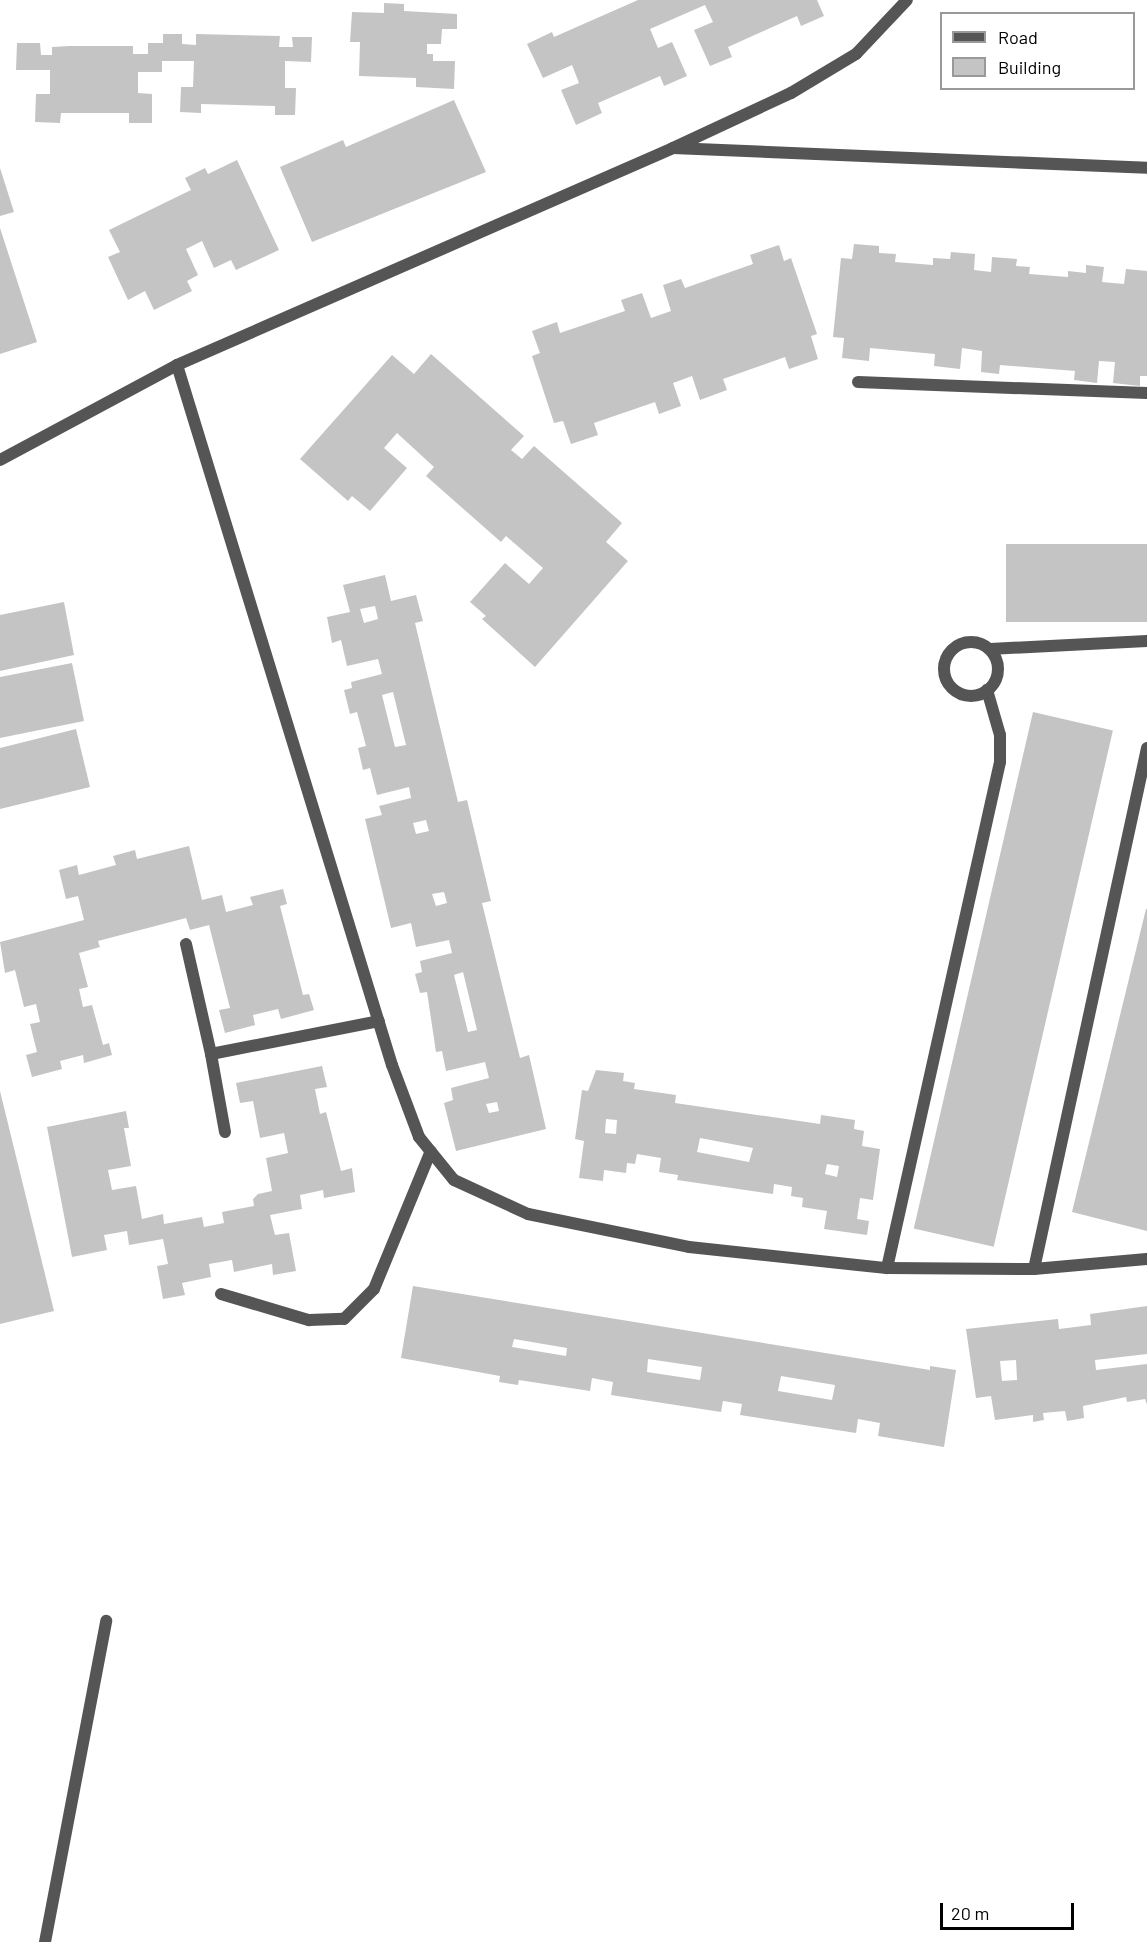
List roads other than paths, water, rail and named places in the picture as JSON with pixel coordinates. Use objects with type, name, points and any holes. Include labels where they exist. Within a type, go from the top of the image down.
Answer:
[{"type":"street","points":[[0,460],[177,365],[673,148],[791,93],[856,54],[907,0]]},
{"type":"street","points":[[673,148],[1147,168]]},
{"type":"street","points":[[177,365],[379,1021],[419,1137],[454,1180],[528,1214],[689,1247],[887,1268],[1034,1269],[1147,1259]]},
{"type":"street","points":[[858,382],[1147,393]]},
{"type":"street","points":[[990,649],[997,675],[987,690],[970,696],[954,691],[944,667],[950,651],[965,642],[990,649],[1147,641]]},
{"type":"street","points":[[887,1268],[1000,762],[1000,735],[987,690]]},
{"type":"street","points":[[1034,1269],[1147,748]]},
{"type":"street","points":[[186,944],[211,1054],[225,1132]]},
{"type":"street","points":[[211,1054],[379,1021]]},
{"type":"street","points":[[221,1294],[309,1320],[344,1319],[374,1289],[431,1151]]},
{"type":"street","points":[[45,1942],[106,1621]]}]
